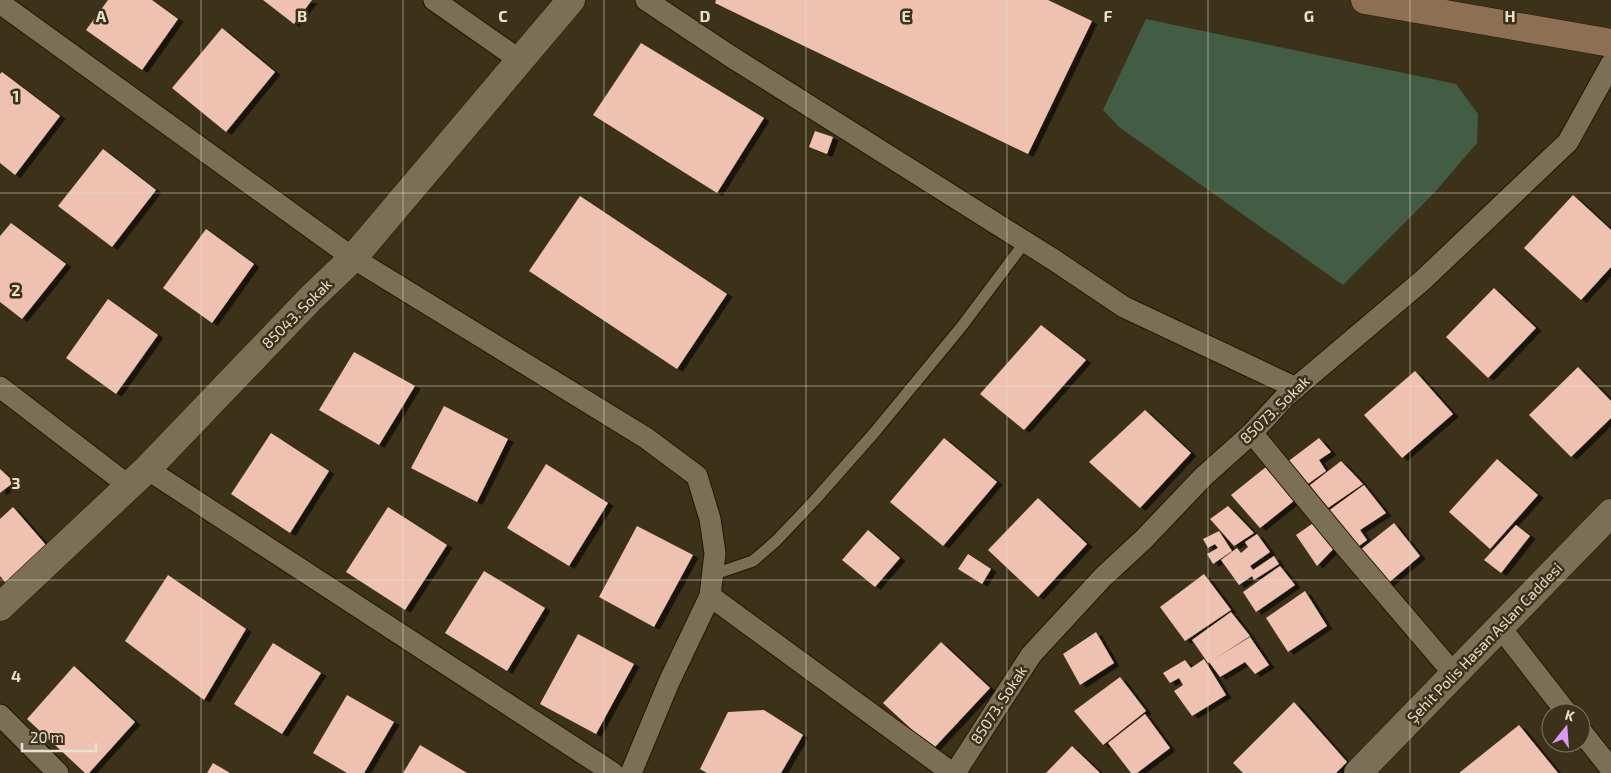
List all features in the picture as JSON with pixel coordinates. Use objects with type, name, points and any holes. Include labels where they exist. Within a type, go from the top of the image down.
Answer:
[{"type":"main road","points":[[1365,0],[1611,43]]},
{"type":"street","points":[[434,0],[521,61]]},
{"type":"street","name":"85043. Sokak","points":[[0,608],[138,478],[311,298],[353,258],[571,0]]},
{"type":"street","points":[[646,0],[730,56],[1025,242],[1124,307],[1296,388]]},
{"type":"street","points":[[0,3],[353,258],[646,438],[697,476],[710,519],[715,553],[710,596],[669,682],[631,773]]},
{"type":"street","name":"85073. Sokak","points":[[954,773],[1031,655],[1203,477],[1252,433],[1296,388],[1423,280],[1568,142],[1611,64]]},
{"type":"street","points":[[0,387],[138,478],[613,773]]},
{"type":"street","points":[[1252,433],[1454,674]]},
{"type":"street","name":"Şehit Polis Hasan Aslan Caddesi","points":[[1358,773],[1611,512]]},
{"type":"street","points":[[710,596],[954,773]]},
{"type":"street","points":[[1500,627],[1559,703]]},
{"type":"street","points":[[0,715],[58,773]]},
{"type":"street","points":[[1591,744],[1611,769]]},
{"type":"lane","points":[[712,575],[753,561],[776,541],[814,501],[874,433],[962,326],[1025,242]]},
{"type":"green space","points":[[1146,19],[1456,84],[1478,114],[1477,143],[1435,192],[1343,285],[1119,127],[1103,110]]},
{"type":"building","points":[[108,0],[152,0],[178,19],[142,70],[86,30]]},
{"type":"building","points":[[263,0],[312,0],[294,24]]},
{"type":"building","points":[[716,0],[1048,0],[1092,21],[1028,154],[715,3]]},
{"type":"building","points":[[222,28],[275,72],[226,132],[172,88]]},
{"type":"building","points":[[641,43],[764,118],[717,193],[593,115]]},
{"type":"building","points":[[2,72],[60,116],[15,175],[0,163],[0,74]]},
{"type":"building","points":[[815,131],[833,137],[827,154],[809,147]]},
{"type":"building","points":[[103,149],[156,190],[112,247],[58,206]]},
{"type":"building","points":[[1573,195],[1611,230],[1611,267],[1581,300],[1524,248]]},
{"type":"building","points":[[580,196],[727,294],[677,369],[529,271]]},
{"type":"building","points":[[11,223],[66,264],[22,319],[0,302],[0,236]]},
{"type":"building","points":[[206,229],[254,264],[212,323],[163,288]]},
{"type":"building","points":[[1494,288],[1536,328],[1488,378],[1446,337]]},
{"type":"building","points":[[108,299],[158,335],[116,394],[66,358]]},
{"type":"building","points":[[1041,325],[1086,360],[1024,430],[980,394]]},
{"type":"building","points":[[354,352],[415,386],[379,445],[319,410]]},
{"type":"building","points":[[1578,367],[1611,401],[1611,418],[1571,457],[1529,415]]},
{"type":"building","points":[[1415,371],[1453,414],[1402,458],[1364,415]]},
{"type":"building","points":[[444,406],[508,439],[477,502],[411,468]]},
{"type":"building","points":[[1145,410],[1191,453],[1140,508],[1089,462]]},
{"type":"building","points":[[271,433],[329,471],[290,533],[231,494]]},
{"type":"building","points":[[944,438],[997,482],[943,546],[890,502]]},
{"type":"building","points":[[1319,438],[1331,452],[1319,460],[1326,471],[1305,486],[1286,463]]},
{"type":"building","points":[[1497,459],[1538,495],[1490,549],[1449,512]]},
{"type":"building","points":[[1341,461],[1363,484],[1325,510],[1309,486]]},
{"type":"building","points":[[546,464],[608,503],[569,566],[507,528]]},
{"type":"building","points":[[1266,467],[1295,500],[1260,528],[1231,495]]},
{"type":"building","points":[[0,469],[14,482],[0,493]]},
{"type":"building","points":[[1364,485],[1386,513],[1360,530],[1367,540],[1355,549],[1327,512]]},
{"type":"building","points":[[1038,498],[1087,544],[1038,597],[988,550]]},
{"type":"building","points":[[1228,506],[1254,533],[1234,546],[1210,519]]},
{"type":"building","points":[[13,507],[52,552],[10,588],[0,576],[0,519]]},
{"type":"building","points":[[388,507],[447,545],[405,610],[346,572]]},
{"type":"building","points":[[1319,519],[1337,545],[1317,566],[1296,535]]},
{"type":"building","points":[[1394,523],[1420,556],[1386,585],[1359,551]]},
{"type":"building","points":[[1516,525],[1530,536],[1501,573],[1484,560]]},
{"type":"building","points":[[637,526],[693,555],[654,627],[599,597]]},
{"type":"building","points":[[868,530],[900,558],[875,587],[842,560]]},
{"type":"building","points":[[1219,531],[1232,551],[1213,564],[1207,554],[1218,548],[1215,544],[1208,548],[1203,539]]},
{"type":"building","points":[[1257,534],[1270,552],[1250,566],[1253,570],[1274,556],[1279,564],[1254,580],[1252,576],[1239,585],[1221,560],[1237,548],[1241,553],[1248,547],[1245,542]]},
{"type":"building","points":[[968,554],[991,569],[982,584],[958,569]]},
{"type":"building","points":[[1280,566],[1295,585],[1256,612],[1243,592]]},
{"type":"building","points":[[484,571],[545,608],[507,671],[445,633]]},
{"type":"building","points":[[1204,574],[1231,610],[1185,641],[1160,607]]},
{"type":"building","points":[[168,575],[246,629],[204,700],[125,641]]},
{"type":"building","points":[[1305,591],[1327,626],[1288,652],[1266,618]]},
{"type":"building","points":[[1231,612],[1250,636],[1213,660],[1250,637],[1269,665],[1255,674],[1245,662],[1220,677],[1192,640]]},
{"type":"building","points":[[1096,632],[1114,663],[1080,685],[1063,654]]},
{"type":"building","points":[[578,634],[634,664],[596,734],[540,704]]},
{"type":"building","points":[[941,642],[990,688],[933,749],[883,703]]},
{"type":"building","points":[[273,643],[321,673],[282,734],[234,704]]},
{"type":"building","points":[[1204,659],[1226,695],[1192,716],[1174,691],[1183,685],[1179,678],[1170,683],[1163,673],[1185,660],[1191,668]]},
{"type":"building","points":[[74,666],[135,722],[89,773],[85,773],[27,719]]},
{"type":"building","points":[[1120,677],[1146,711],[1103,745],[1074,711]]},
{"type":"building","points":[[347,695],[394,722],[364,773],[347,773],[313,753]]},
{"type":"building","points":[[1294,702],[1347,762],[1336,773],[1243,773],[1233,763]]},
{"type":"building","points":[[764,710],[803,735],[781,773],[707,773],[700,769],[728,712]]},
{"type":"building","points":[[1145,714],[1170,748],[1137,773],[1131,773],[1108,743]]},
{"type":"building","points":[[1519,725],[1558,773],[1459,773]]},
{"type":"building","points":[[420,745],[467,773],[403,773]]},
{"type":"building","points":[[1072,746],[1100,773],[1046,773]]},
{"type":"building","points":[[213,763],[230,773],[207,773]]}]
